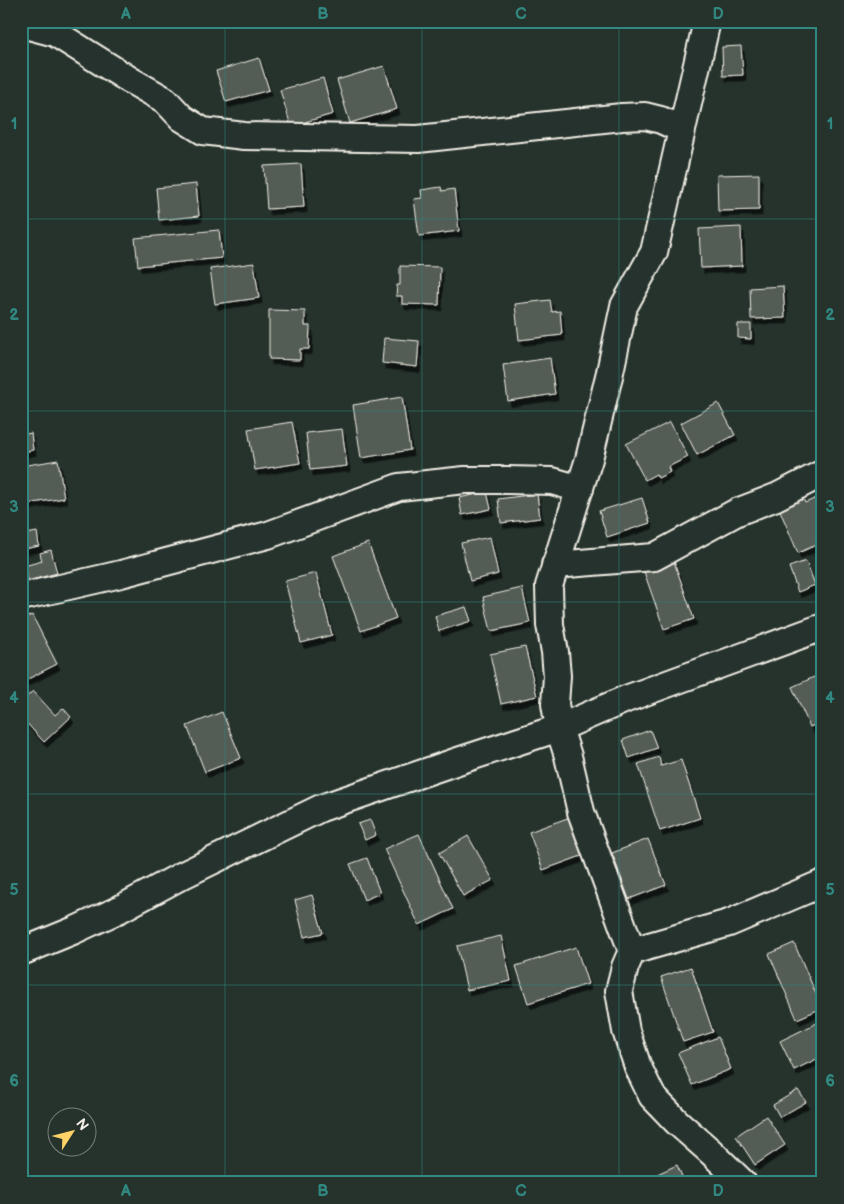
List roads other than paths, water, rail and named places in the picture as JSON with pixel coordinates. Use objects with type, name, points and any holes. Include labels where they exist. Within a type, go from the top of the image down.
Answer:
[{"type":"street","points":[[707,21],[654,252],[624,306],[589,459],[549,586],[550,625],[557,676],[555,704],[559,728],[568,756],[580,812],[632,951],[625,967],[619,991],[626,1031],[638,1067],[652,1096],[677,1122],[743,1183]]},
{"type":"street","points":[[21,24],[55,33],[165,100],[182,118],[204,131],[244,136],[418,139],[645,116],[661,120],[681,129]]},
{"type":"street","points":[[555,565],[654,556],[737,512],[776,497],[823,473]]},
{"type":"street","points":[[21,597],[122,574],[268,535],[400,487],[465,480],[507,480],[552,481],[580,489]]},
{"type":"street","points":[[21,952],[118,910],[181,876],[320,808],[559,728],[626,699],[823,627]]},
{"type":"street","points":[[632,951],[728,923],[823,883]]}]
